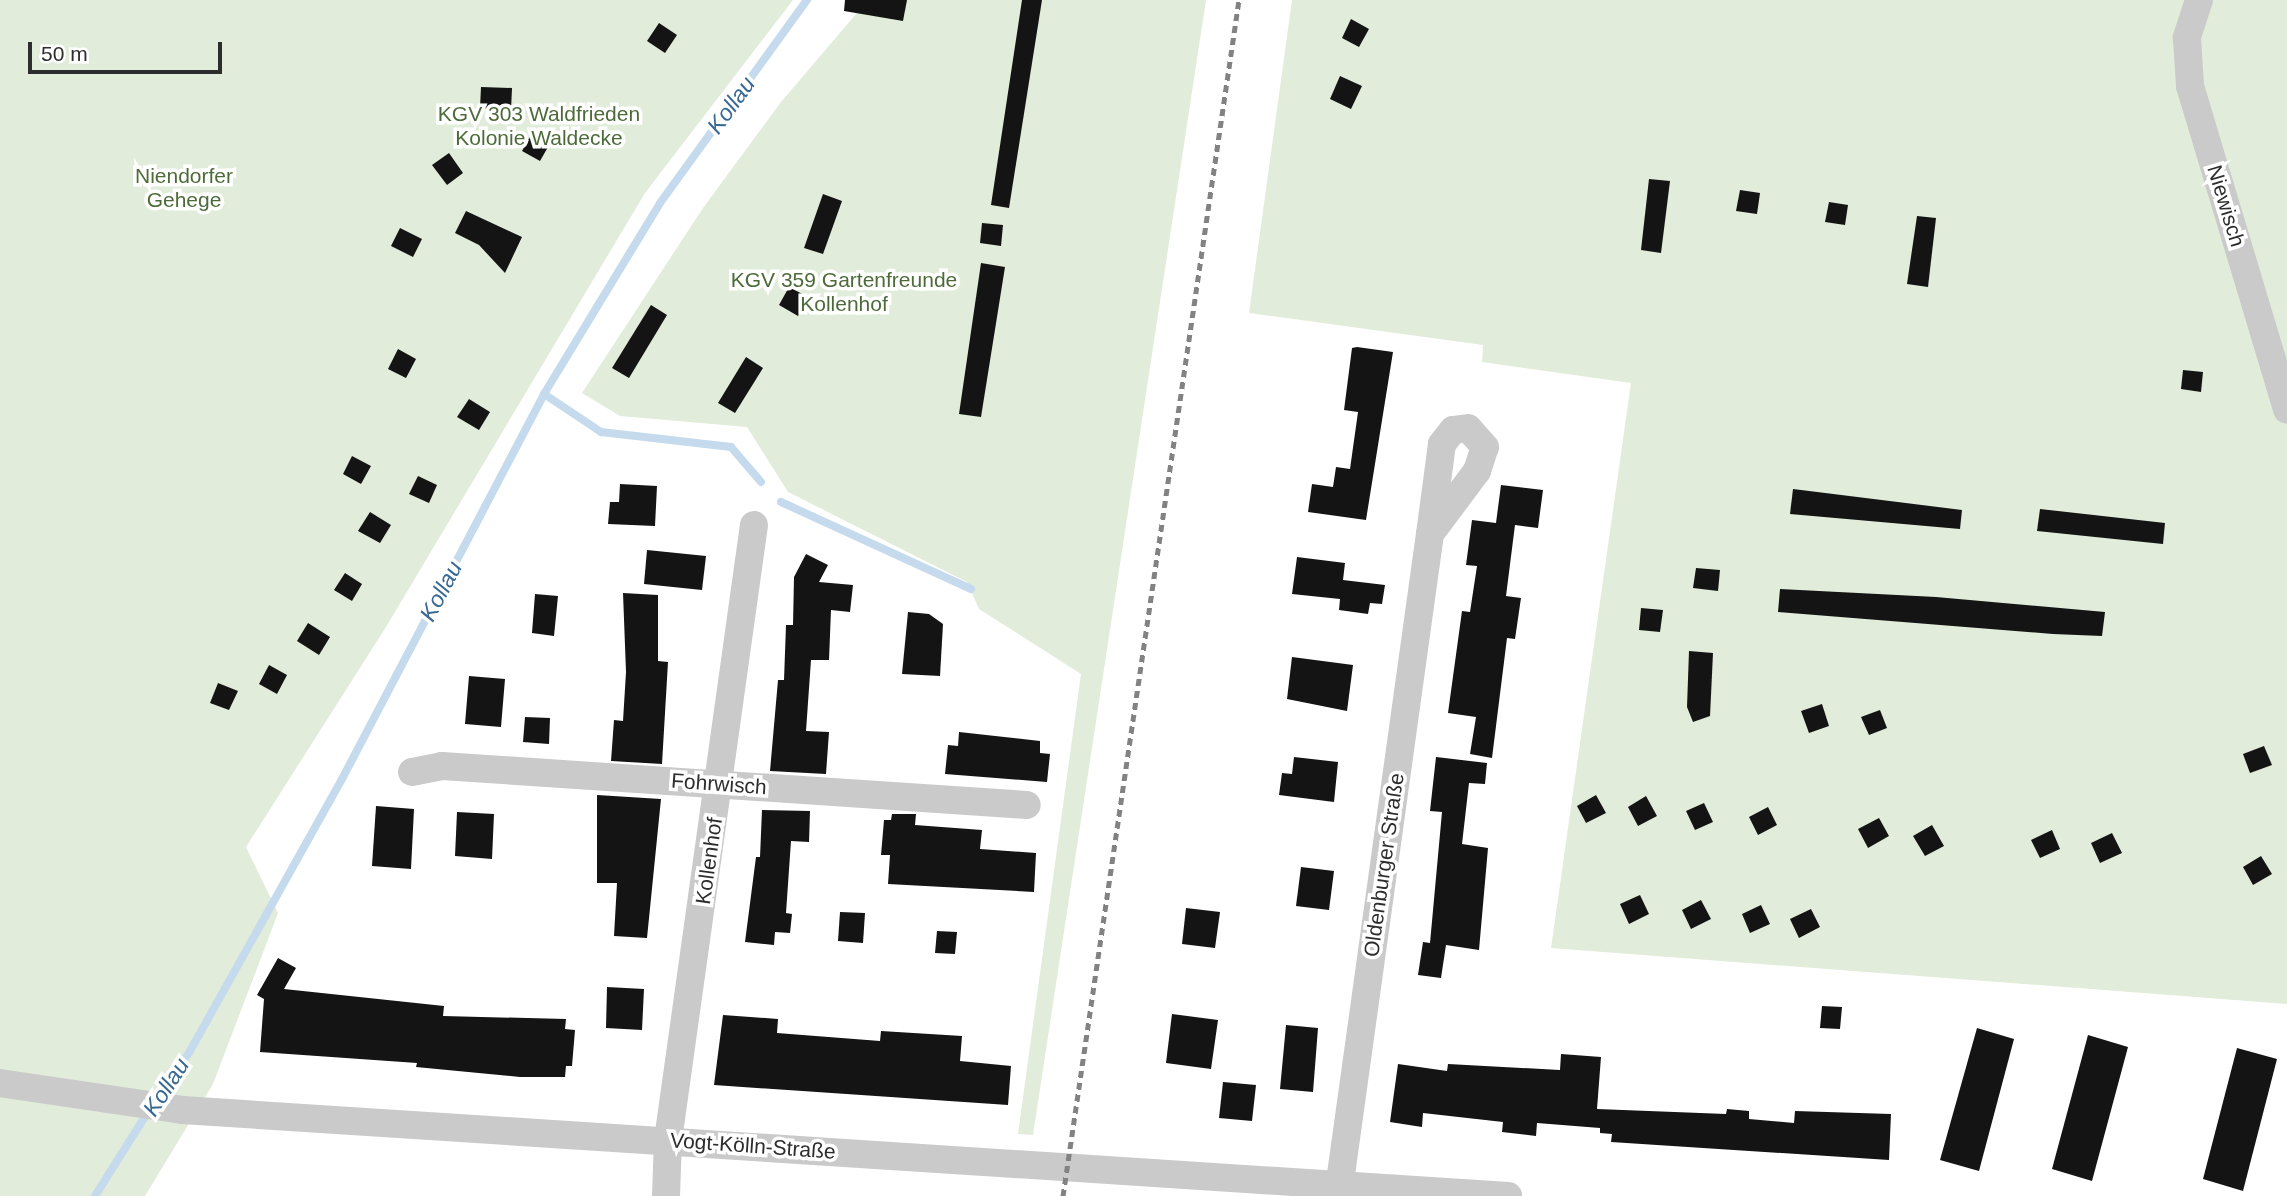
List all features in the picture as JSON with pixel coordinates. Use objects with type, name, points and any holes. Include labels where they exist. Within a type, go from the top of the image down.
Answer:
[{"type":"street","name":"Niewisch","points":[[2199,0],[2187,38],[2190,86],[2287,410]]},
{"type":"street","name":"Kollenhof","points":[[666,1196],[668,1140],[720,784],[754,525]]},
{"type":"street","name":"Oldenburger Straße","points":[[1339,1190],[1430,534]]},
{"type":"street","name":"Fohrwisch","points":[[412,772],[442,766],[1027,804]]},
{"type":"street","name":"Vogt-Kölln-Straße","points":[[0,1083],[170,1108],[668,1140],[1339,1190],[1508,1196]]},
{"type":"green space","name":"Niendorfer Gehege","points":[[0,0],[793,0],[645,193],[386,627],[246,847],[278,913],[213,1084],[145,1196],[0,1196]]},
{"type":"green space","name":"KGV 359 Gartenfreunde Kollenhof","points":[[868,0],[1206,0],[1033,1135],[1018,1134],[1081,674],[979,609],[967,582],[788,492],[747,427],[620,416],[582,393],[703,208],[781,102]]},
{"type":"green space","points":[[1292,0],[2287,0],[2287,1004],[1551,948],[1631,383],[1482,362],[1483,345],[1249,313]]},
{"type":"building","points":[[845,0],[907,0],[903,21],[844,11]]},
{"type":"building","points":[[1022,0],[1042,0],[1009,208],[991,205]]},
{"type":"building","points":[[1351,19],[1369,29],[1359,47],[1342,38]]},
{"type":"building","points":[[659,23],[677,35],[665,53],[647,41]]},
{"type":"building","points":[[1340,76],[1362,86],[1351,109],[1330,99]]},
{"type":"building","points":[[481,87],[512,88],[511,110],[480,108]]},
{"type":"building","points":[[534,130],[552,140],[540,161],[522,151]]},
{"type":"building","points":[[449,153],[463,173],[447,185],[432,165]]},
{"type":"building","points":[[1649,179],[1670,181],[1661,253],[1641,250]]},
{"type":"building","points":[[1740,190],[1760,193],[1757,214],[1736,211]]},
{"type":"building","points":[[823,194],[842,201],[823,254],[804,248]]},
{"type":"building","points":[[1829,202],[1848,205],[1845,225],[1825,222]]},
{"type":"building","points":[[466,211],[522,237],[505,273],[479,245],[455,233]]},
{"type":"building","points":[[1917,216],[1936,218],[1928,287],[1907,284]]},
{"type":"building","points":[[982,223],[1003,225],[1001,246],[980,243]]},
{"type":"building","points":[[400,228],[422,239],[413,257],[391,246]]},
{"type":"building","points":[[981,263],[1005,267],[981,417],[959,414]]},
{"type":"building","points":[[789,287],[808,297],[798,316],[779,305]]},
{"type":"building","points":[[651,305],[667,315],[629,378],[612,368]]},
{"type":"building","points":[[1352,348],[1393,352],[1366,520],[1308,512],[1312,484],[1333,487],[1336,467],[1350,469],[1358,412],[1344,410]]},
{"type":"building","points":[[398,349],[416,359],[406,378],[388,369]]},
{"type":"building","points":[[746,357],[763,368],[735,413],[718,403]]},
{"type":"building","points":[[2183,370],[2203,372],[2201,392],[2181,389]]},
{"type":"building","points":[[469,399],[490,412],[479,430],[457,417]]},
{"type":"building","points":[[352,456],[371,466],[361,484],[343,474]]},
{"type":"building","points":[[418,476],[437,485],[429,503],[409,494]]},
{"type":"building","points":[[620,484],[657,486],[655,526],[608,524],[610,502],[619,502]]},
{"type":"building","points":[[1501,485],[1543,490],[1538,528],[1515,525],[1506,596],[1521,598],[1515,639],[1507,638],[1492,758],[1470,754],[1476,717],[1448,713],[1462,611],[1470,612],[1477,566],[1466,565],[1472,520],[1496,523]]},
{"type":"building","points":[[1793,489],[1962,510],[1960,529],[1790,514]]},
{"type":"building","points":[[2040,509],[2165,523],[2163,544],[2037,531]]},
{"type":"building","points":[[370,512],[391,525],[380,543],[358,531]]},
{"type":"building","points":[[647,550],[706,556],[702,590],[644,584]]},
{"type":"building","points":[[806,554],[828,565],[819,582],[853,585],[850,612],[831,610],[829,660],[811,660],[806,731],[829,732],[826,774],[770,771],[778,680],[784,680],[786,625],[793,625],[794,577]]},
{"type":"building","points":[[1297,557],[1345,563],[1343,580],[1385,585],[1382,604],[1370,603],[1368,614],[1339,610],[1340,599],[1292,594]]},
{"type":"building","points":[[1696,568],[1720,570],[1718,591],[1693,588]]},
{"type":"building","points":[[345,573],[362,584],[352,601],[334,590]]},
{"type":"building","points":[[1780,589],[1936,597],[2105,612],[2102,636],[2053,634],[1778,612]]},
{"type":"building","points":[[623,593],[658,595],[658,661],[668,662],[662,764],[611,761],[614,720],[623,721],[626,672]]},
{"type":"building","points":[[535,594],[558,596],[554,636],[532,633]]},
{"type":"building","points":[[1641,608],[1663,610],[1660,632],[1639,630]]},
{"type":"building","points":[[908,612],[929,614],[943,624],[940,676],[902,674]]},
{"type":"building","points":[[308,623],[330,637],[319,655],[297,641]]},
{"type":"building","points":[[1689,651],[1713,653],[1710,716],[1693,722],[1687,707]]},
{"type":"building","points":[[1292,657],[1353,665],[1347,711],[1287,699]]},
{"type":"building","points":[[269,665],[287,675],[277,694],[259,684]]},
{"type":"building","points":[[469,676],[505,679],[501,727],[465,724]]},
{"type":"building","points":[[218,683],[238,691],[229,710],[210,703]]},
{"type":"building","points":[[1822,704],[1829,726],[1809,733],[1801,711]]},
{"type":"building","points":[[1880,710],[1887,728],[1869,735],[1861,717]]},
{"type":"building","points":[[525,717],[550,718],[549,744],[523,742]]},
{"type":"building","points":[[959,732],[1040,741],[1040,753],[1050,754],[1047,782],[945,774],[948,745],[958,746]]},
{"type":"building","points":[[2264,746],[2272,765],[2250,773],[2243,754]]},
{"type":"building","points":[[1294,757],[1338,762],[1334,802],[1279,795],[1282,773],[1292,774]]},
{"type":"building","points":[[1436,757],[1487,763],[1485,784],[1469,783],[1462,844],[1488,848],[1479,950],[1446,945],[1441,978],[1418,975],[1423,942],[1430,943],[1442,812],[1430,811]]},
{"type":"building","points":[[597,795],[661,799],[647,938],[614,936],[617,883],[597,883]]},
{"type":"building","points":[[1596,795],[1606,813],[1586,823],[1577,806]]},
{"type":"building","points":[[1646,796],[1657,816],[1638,826],[1628,807]]},
{"type":"building","points":[[1704,803],[1713,822],[1695,830],[1686,811]]},
{"type":"building","points":[[376,806],[414,809],[411,869],[372,866]]},
{"type":"building","points":[[1768,807],[1777,825],[1758,835],[1749,817]]},
{"type":"building","points":[[762,810],[810,811],[809,842],[791,841],[786,913],[792,914],[790,933],[775,932],[774,945],[745,942],[756,857],[760,857]]},
{"type":"building","points":[[457,812],[494,814],[492,859],[455,856]]},
{"type":"building","points":[[892,814],[916,814],[915,825],[982,830],[980,849],[1036,853],[1034,892],[888,884],[890,855],[881,855],[884,820],[891,820]]},
{"type":"building","points":[[1879,818],[1889,836],[1868,848],[1858,829]]},
{"type":"building","points":[[1932,825],[1944,846],[1925,856],[1913,836]]},
{"type":"building","points":[[2052,830],[2060,849],[2040,858],[2031,840]]},
{"type":"building","points":[[2112,833],[2122,853],[2100,863],[2091,843]]},
{"type":"building","points":[[2261,856],[2272,874],[2253,885],[2243,867]]},
{"type":"building","points":[[1301,867],[1334,871],[1329,910],[1296,906]]},
{"type":"building","points":[[1640,895],[1649,914],[1629,924],[1620,904]]},
{"type":"building","points":[[1701,900],[1711,919],[1691,929],[1682,910]]},
{"type":"building","points":[[1761,905],[1770,924],[1750,933],[1742,914]]},
{"type":"building","points":[[1186,908],[1220,912],[1215,948],[1182,944]]},
{"type":"building","points":[[1811,909],[1820,927],[1799,938],[1790,919]]},
{"type":"building","points":[[840,912],[865,913],[863,943],[838,941]]},
{"type":"building","points":[[937,931],[957,932],[955,954],[935,953]]},
{"type":"building","points":[[278,958],[296,968],[284,989],[444,1006],[443,1016],[566,1019],[565,1029],[575,1030],[572,1066],[566,1066],[565,1077],[520,1077],[416,1067],[417,1063],[260,1052],[264,999],[257,995]]},
{"type":"building","points":[[607,987],[644,989],[642,1030],[606,1028]]},
{"type":"building","points":[[1822,1006],[1842,1007],[1840,1029],[1820,1028]]},
{"type":"building","points":[[1172,1014],[1218,1020],[1211,1069],[1166,1063]]},
{"type":"building","points":[[723,1015],[778,1019],[777,1033],[880,1041],[881,1031],[962,1036],[960,1061],[1011,1066],[1008,1105],[714,1085]]},
{"type":"building","points":[[1286,1025],[1318,1028],[1313,1092],[1280,1089]]},
{"type":"building","points":[[1977,1028],[2014,1039],[1979,1171],[1940,1160]]},
{"type":"building","points":[[2088,1035],[2128,1047],[2092,1181],[2052,1169]]},
{"type":"building","points":[[2237,1048],[2277,1059],[2243,1191],[2203,1179]]},
{"type":"building","points":[[1561,1054],[1601,1057],[1597,1109],[1726,1114],[1727,1109],[1749,1111],[1749,1119],[1794,1123],[1795,1111],[1891,1114],[1889,1160],[1611,1142],[1612,1134],[1600,1133],[1600,1128],[1537,1123],[1536,1136],[1502,1132],[1503,1122],[1423,1113],[1422,1127],[1390,1122],[1398,1064],[1447,1071],[1448,1064],[1560,1070]]},
{"type":"building","points":[[1223,1082],[1256,1085],[1252,1121],[1219,1118]]},
{"type":"waterway","name":"Kollau","points":[[156,1101],[190,1051],[342,779],[544,394],[660,203],[807,0]]},
{"type":"waterway","points":[[544,394],[601,432],[731,447],[761,482]]},
{"type":"waterway","points":[[781,502],[971,589]]},
{"type":"waterway","name":"Kollau","points":[[95,1196],[148,1112]]},
{"type":"railway","points":[[1063,1196],[1239,0]]},
{"type":"park label","name":"KGV 303 Waldfrieden Kolonie Waldecke","points":[[539,126]]}]
